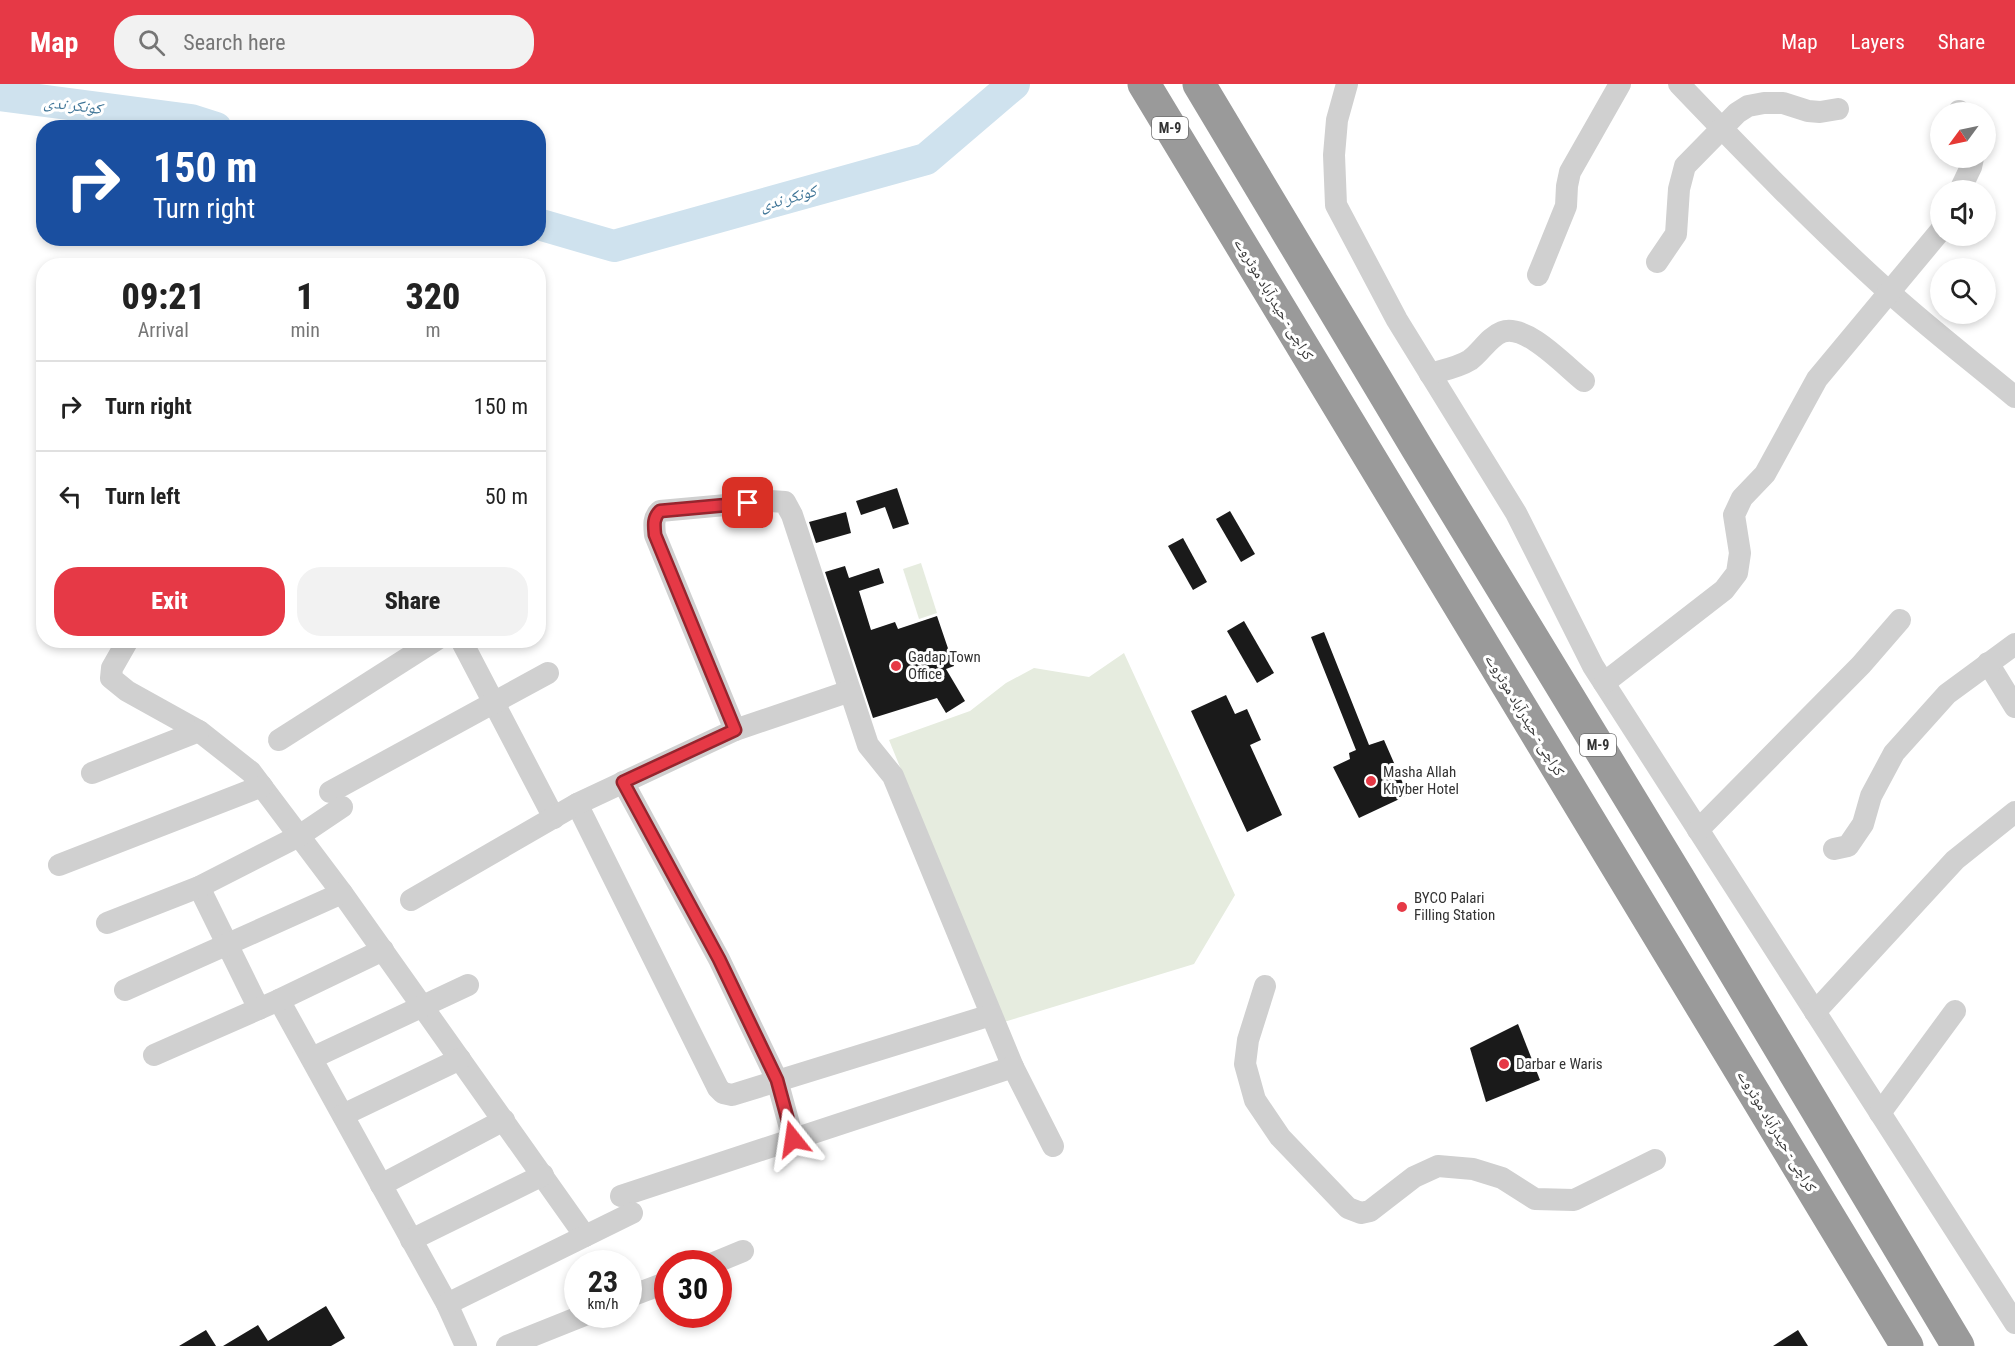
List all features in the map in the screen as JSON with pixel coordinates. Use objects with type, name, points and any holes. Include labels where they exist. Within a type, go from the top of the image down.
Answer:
[{"type":"highway","name":"کراچی - حیدرآباد موٹروے","points":[[1144,84],[1907,1346]]},
{"type":"highway","name":"M-9","points":[[1199,84],[1958,1346]]},
{"type":"street","points":[[1347,84],[1337,120],[1334,155],[1336,205],[1397,320],[1516,513],[1593,666],[2015,1323]]},
{"type":"street","points":[[1538,275],[1566,206],[1570,172],[1620,84]]},
{"type":"street","points":[[1683,86],[1753,162],[1889,292],[2015,397]]},
{"type":"street","points":[[1657,262],[1676,234],[1679,189],[1685,166],[1737,113],[1748,106],[1764,102],[1783,103],[1808,111],[1838,110]]},
{"type":"street","points":[[1604,683],[1724,591],[1737,573],[1740,553],[1734,514],[1742,498],[1766,474],[1817,380],[1930,243]]},
{"type":"street","points":[[1430,374],[1471,359],[1502,332],[1515,331],[1529,336],[1584,381]]},
{"type":"street","points":[[735,730],[655,535],[654,525],[660,511],[770,501],[785,502],[792,515],[868,745],[893,776],[1013,1067],[1053,1146]]},
{"type":"street","points":[[1698,830],[1861,665],[1900,620]]},
{"type":"street","points":[[1834,849],[1848,846],[1863,824],[1871,796],[1894,753],[1947,694],[2015,644]]},
{"type":"street","points":[[123,648],[112,668],[111,678],[127,691],[199,731],[250,772],[262,786],[383,950],[585,1236]]},
{"type":"street","points":[[279,740],[423,648]]},
{"type":"street","points":[[465,648],[554,818]]},
{"type":"street","points":[[1988,663],[2015,707]]},
{"type":"street","points":[[107,923],[199,887],[299,836],[336,800],[548,673]]},
{"type":"street","points":[[411,900],[577,804],[623,782],[735,730],[850,691]]},
{"type":"street","points":[[92,773],[199,731]]},
{"type":"street","points":[[623,782],[719,959],[777,1080],[793,1139]]},
{"type":"street","points":[[59,865],[262,786]]},
{"type":"street","points":[[577,804],[717,1088],[723,1094],[732,1095],[992,1015]]},
{"type":"street","points":[[1815,1012],[1955,860],[2015,812]]},
{"type":"street","points":[[199,887],[259,1009]]},
{"type":"street","points":[[125,990],[342,893]]},
{"type":"street","points":[[154,1055],[279,1000],[383,950]]},
{"type":"street","points":[[312,1058],[468,985]]},
{"type":"street","points":[[1265,986],[1248,1040],[1245,1064],[1256,1100],[1280,1137],[1348,1208],[1361,1213],[1370,1211],[1414,1177],[1438,1166],[1473,1169],[1502,1178],[1535,1199],[1574,1200],[1655,1160]]},
{"type":"street","points":[[279,1000],[447,1304],[466,1346]]},
{"type":"street","points":[[1880,1113],[1955,1011]]},
{"type":"street","points":[[343,1114],[460,1059]]},
{"type":"street","points":[[447,1304],[585,1236],[627,1204],[793,1139],[1013,1067]]},
{"type":"street","points":[[381,1185],[504,1120]]},
{"type":"street","points":[[411,1240],[543,1175]]},
{"type":"street","points":[[732,1256],[743,1251]]},
{"type":"street","points":[[507,1346],[564,1323]]},
{"type":"shaded area","points":[[921,563],[937,613],[919,619],[903,569]]},
{"type":"shaded area","points":[[1124,653],[1235,895],[1194,964],[1004,1022],[889,740],[970,711],[1006,683],[1034,668],[1089,677]]},
{"type":"building","points":[[897,488],[909,524],[893,529],[885,507],[861,515],[856,501]]},
{"type":"building","points":[[1230,511],[1255,554],[1241,562],[1216,519]]},
{"type":"building","points":[[846,512],[851,533],[816,543],[809,522]]},
{"type":"building","points":[[1183,538],[1207,582],[1193,590],[1168,546]]},
{"type":"building","points":[[845,566],[849,578],[879,568],[884,583],[859,591],[871,630],[895,622],[898,629],[937,616],[954,666],[946,669],[965,701],[946,713],[937,698],[873,718],[825,572]]},
{"type":"building","points":[[1244,621],[1274,673],[1257,683],[1227,631]]},
{"type":"building","name":"Masha Allah Khyber Hotel","points":[[1324,632],[1369,745],[1384,740],[1408,795],[1359,818],[1333,767],[1350,759],[1349,753],[1356,750],[1311,637]]},
{"type":"building","points":[[1226,695],[1235,714],[1247,709],[1261,740],[1250,745],[1282,815],[1247,832],[1191,711]]},
{"type":"building","name":"Darbar e Waris","points":[[1518,1024],[1540,1080],[1486,1102],[1470,1048]]},
{"type":"building","points":[[326,1306],[345,1338],[331,1346],[223,1346],[258,1325],[268,1341]]},
{"type":"building","points":[[206,1330],[216,1346],[179,1346]]},
{"type":"building","points":[[1798,1330],[1808,1346],[1773,1346]]},
{"type":"waterway","name":"کونکر ندی","points":[[546,226],[614,246],[926,159],[1014,84]]},
{"type":"waterway","name":"کونکر ندی","points":[[0,95],[191,120]]},
{"type":"place","name":"Gadap Town Office","points":[[896,666]]},
{"type":"place","name":"Masha Allah Khyber Hotel","points":[[1371,781]]},
{"type":"place","name":"BYCO Palari Filling Station","points":[[1402,907]]},
{"type":"place","name":"Darbar e Waris","points":[[1504,1064]]},
{"type":"route","points":[[748,503],[660,511],[654,525],[655,535],[735,730],[623,782],[719,959],[777,1080],[793,1139]]}]
